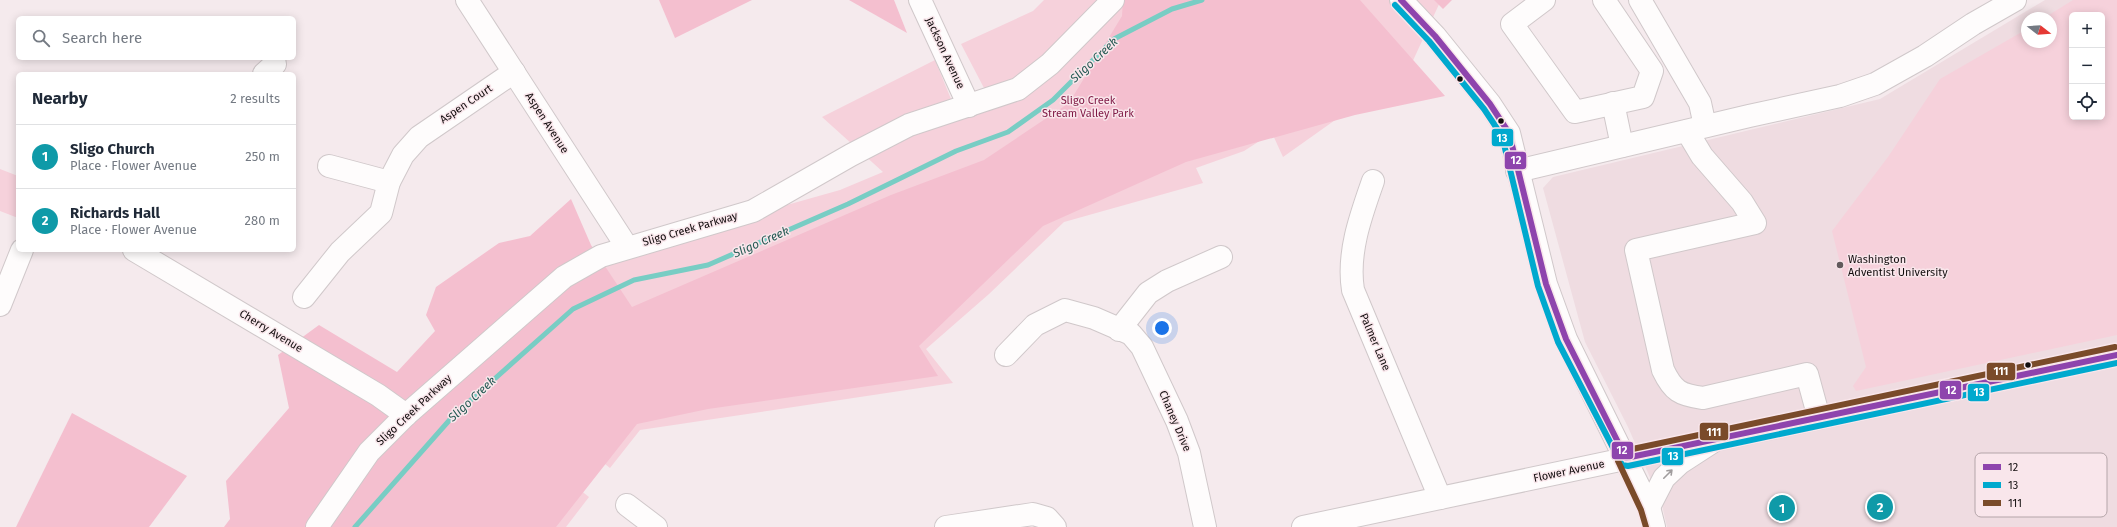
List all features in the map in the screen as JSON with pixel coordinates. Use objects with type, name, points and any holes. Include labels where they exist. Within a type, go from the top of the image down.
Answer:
[{"type":"street","name":"Aspen Avenue","points":[[467,0],[627,247]]},
{"type":"street","name":"Jackson Avenue","points":[[920,0],[969,106]]},
{"type":"street","name":"Sligo Creek Parkway","points":[[317,527],[370,452],[406,415],[564,277],[601,256],[627,247],[753,211],[851,154],[909,125],[969,106],[1018,88],[1050,64],[1113,0]]},
{"type":"street","points":[[1401,0],[1435,36],[1490,104],[1509,133],[1517,171],[1546,284],[1566,339],[1626,458],[1652,517]]},
{"type":"street","points":[[1544,0],[1512,24],[1575,112],[1643,97],[1652,71],[1608,6],[1631,0]]},
{"type":"street","points":[[1640,0],[1700,102],[1696,129],[1702,156],[1742,202],[1755,223],[1636,250],[1664,370],[1671,386],[1688,396],[1703,398],[1807,374],[1819,418]]},
{"type":"street","points":[[1517,171],[1840,96],[1875,84],[1925,56],[1973,24],[2015,0]]},
{"type":"street","name":"Aspen Court","points":[[304,297],[340,252],[381,213],[389,182],[403,155],[419,137],[514,72]]},
{"type":"street","points":[[1613,104],[1622,146]]},
{"type":"street","points":[[329,166],[389,182]]},
{"type":"street","name":"Palmer Lane","points":[[1373,181],[1365,203],[1351,262],[1353,290],[1440,498]]},
{"type":"street","points":[[0,305],[21,252]]},
{"type":"street","name":"Cherry Avenue","points":[[137,252],[378,395],[406,415]]},
{"type":"street","points":[[1119,330],[1148,293],[1167,281],[1221,257]]},
{"type":"street","name":"Chaney Drive","points":[[1006,355],[1035,325],[1066,310],[1094,318],[1131,334],[1142,347],[1177,421],[1189,453],[1205,527]]},
{"type":"street","name":"Flower Avenue","points":[[1303,527],[1374,520],[1440,498],[2117,356]]},
{"type":"street","points":[[1652,517],[1664,478],[1680,463],[1717,439]]},
{"type":"street","points":[[627,505],[656,527]]},
{"type":"street","points":[[946,527],[1033,514],[1047,518],[1055,527]]},
{"type":"shaded area","name":"Washington Adventist University","points":[[2045,0],[2117,0],[2117,527],[1667,527],[1662,505],[1628,427],[1585,342],[1543,188],[1553,177],[1880,99],[2021,14],[2021,48],[2057,48],[2057,12],[2025,12]]},
{"type":"green space","points":[[659,0],[752,0],[675,38]]},
{"type":"green space","points":[[849,0],[894,0],[907,33]]},
{"type":"green space","name":"Sligo Creek Stream Valley Park","points":[[1044,0],[1441,0],[1410,67],[1283,157],[1272,133],[1244,151],[1196,168],[1203,183],[1064,222],[989,294],[926,349],[953,383],[640,430],[610,468],[526,401],[499,426],[589,497],[566,527],[332,527],[614,254],[840,190],[883,172],[822,117],[935,60],[953,104],[984,88],[961,44],[1033,11]]},
{"type":"green space","name":"Sligo Creek Stream Valley Park","points":[[1123,0],[1360,0],[1445,96],[1355,115],[1186,162],[1043,226],[919,346],[938,376],[708,409],[637,424],[556,527],[224,527],[230,519],[226,481],[289,408],[278,355],[319,325],[397,372],[435,331],[426,315],[436,287],[499,243],[530,236],[571,199],[591,245],[632,307],[891,195],[984,160],[1069,103],[1122,16]]},
{"type":"green space","points":[[1434,0],[1452,0],[1443,9]]},
{"type":"green space","points":[[2073,0],[2117,0],[2117,335],[1856,391],[1853,386],[1866,367],[1832,231],[1888,157],[1940,79],[2021,32],[2021,48],[2057,48],[2057,12],[2054,12]]},
{"type":"green space","points":[[0,169],[16,175],[16,217],[0,211]]},
{"type":"green space","points":[[72,413],[187,476],[149,527],[16,527]]},
{"type":"waterway","name":"Sligo Creek","points":[[355,527],[454,415],[573,309],[634,280],[708,265],[848,204],[956,151],[1008,132],[1053,100],[1114,39],[1172,9],[1202,0]]},
{"type":"transit line","name":"12","points":[[1401,0],[1435,36],[1490,104],[1509,133],[1546,284],[1566,339],[1626,458],[2117,355]]},
{"type":"transit line","name":"13","points":[[1395,5],[1429,41],[1484,109],[1502,136],[1538,286],[1558,342],[1622,465],[1628,466],[2117,363]]},
{"type":"transit line","name":"111","points":[[1646,527],[1641,510],[1618,461],[1619,455],[1623,451],[2115,347]]},
{"type":"place","name":"Washington Adventist University","points":[[1840,265]]},
{"type":"place","name":"Richards Hall","points":[[1880,507]]},
{"type":"place","name":"Sligo Church","points":[[1782,508]]}]
